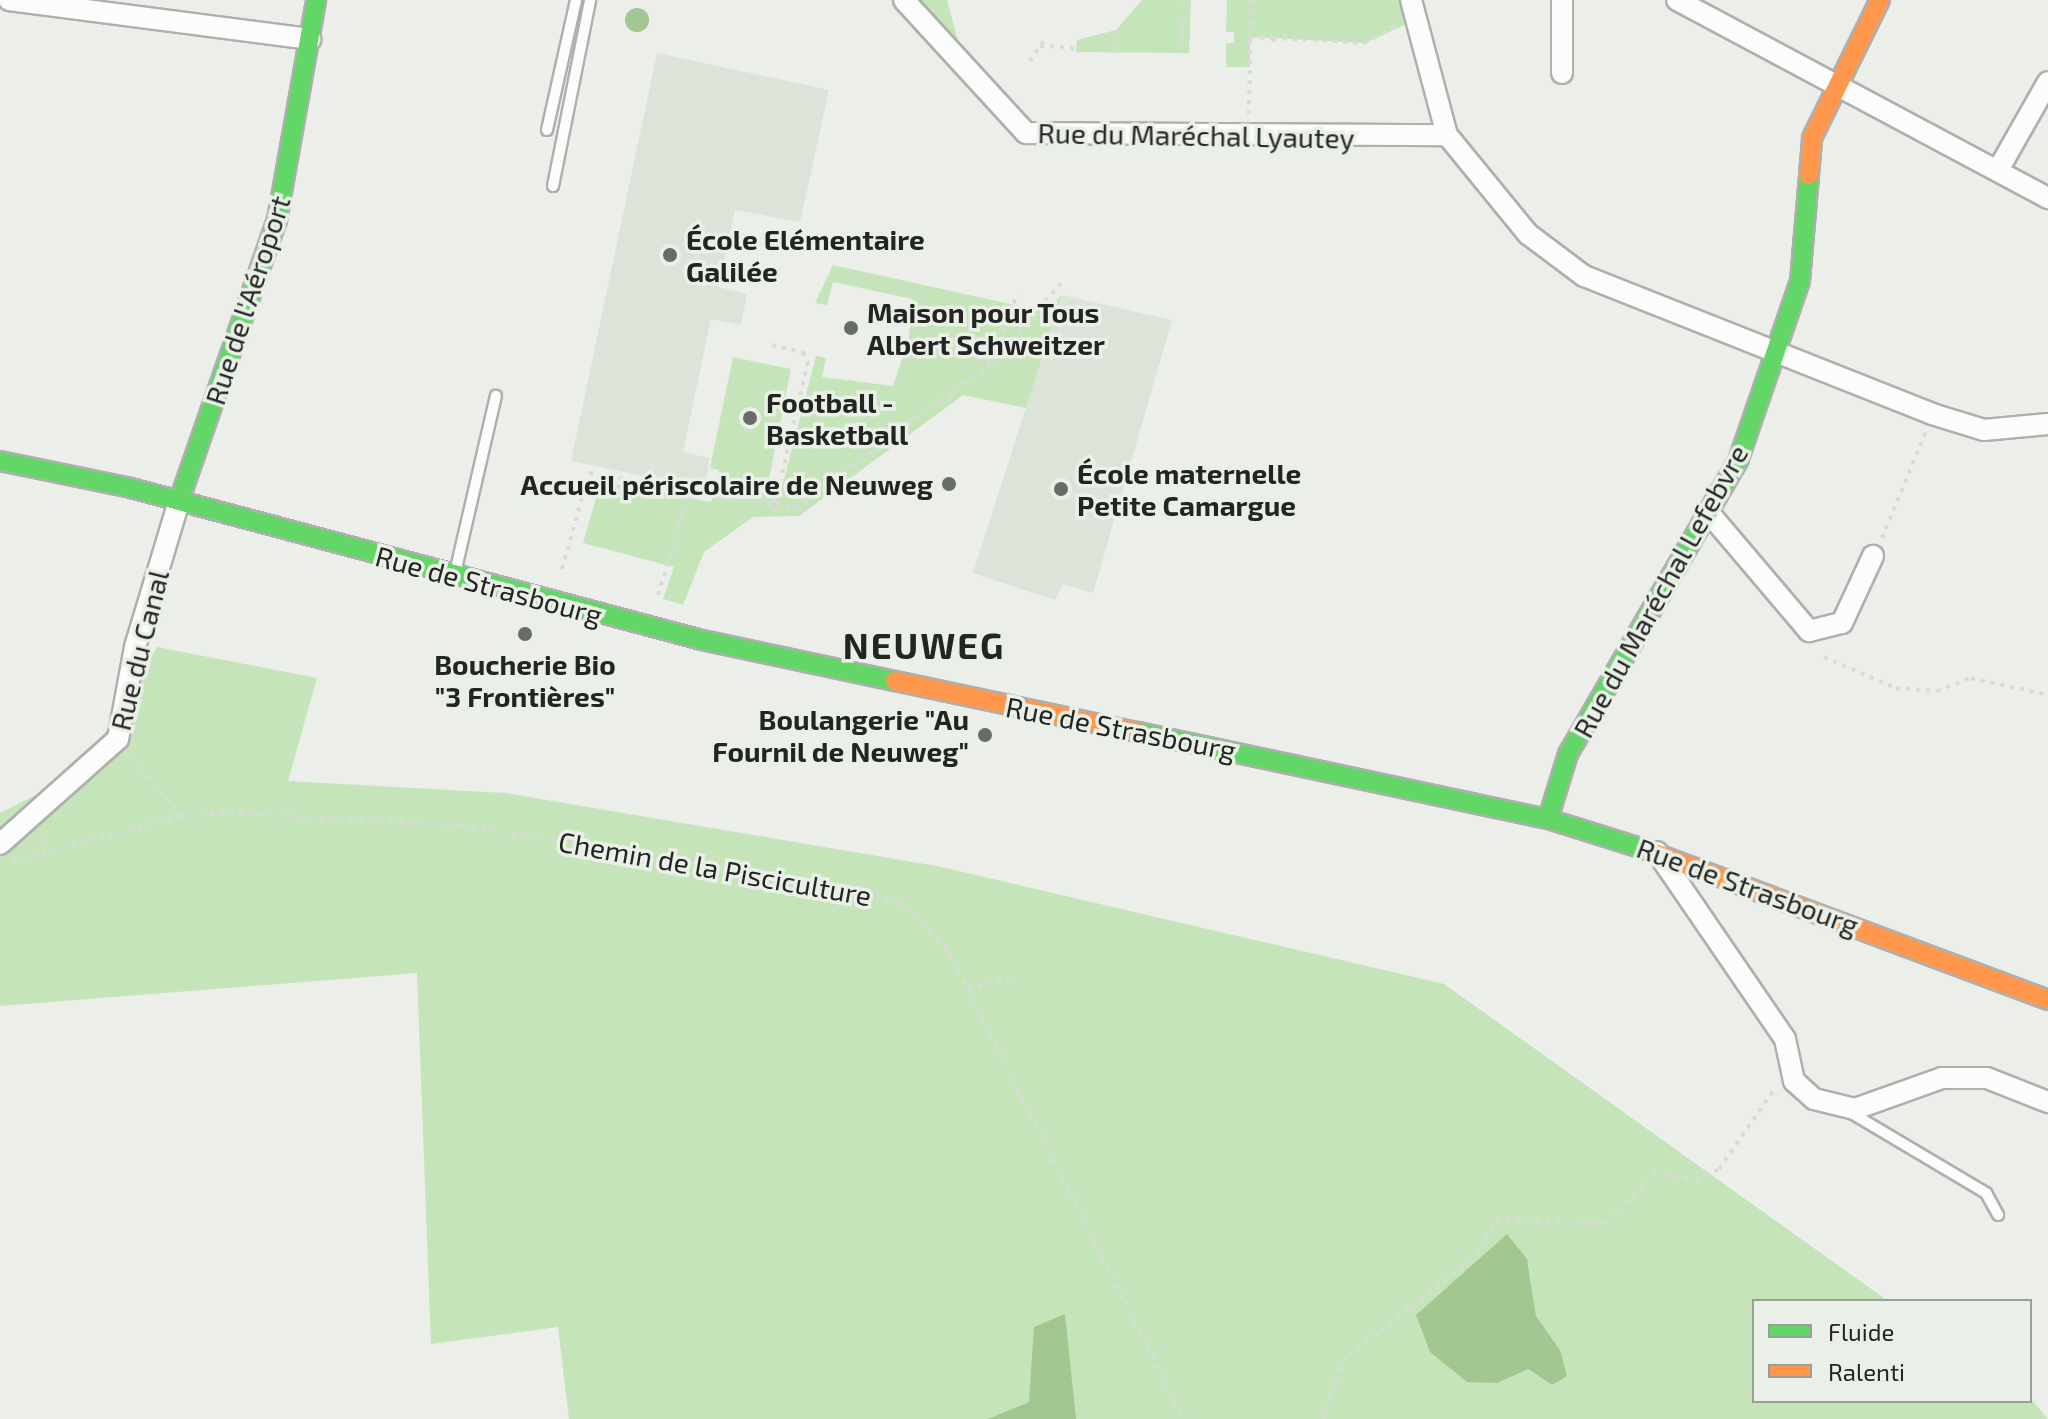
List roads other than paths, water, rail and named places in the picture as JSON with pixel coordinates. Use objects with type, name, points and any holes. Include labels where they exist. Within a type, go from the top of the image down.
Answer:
[{"type":"main road","name":"Rue de l'Aéroport","points":[[179,501],[265,262],[316,0]]},
{"type":"main road","name":"Rue du Maréchal Lefebvre","points":[[1548,819],[1568,754],[1738,461],[1800,281],[1812,138],[1834,85],[1880,0]]},
{"type":"main road","name":"Rue de Strasbourg","points":[[0,461],[179,501],[454,577],[853,674],[1548,819],[1657,852],[2048,1000]]},
{"type":"street","points":[[9,0],[310,39]]},
{"type":"street","name":"Rue du Maréchal Lyautey","points":[[904,0],[1026,133],[1249,138],[1447,135]]},
{"type":"street","points":[[1411,0],[1413,21],[1447,135],[1528,234],[1584,276],[1775,356],[1932,414],[1984,430],[2048,424]]},
{"type":"street","points":[[1562,0],[1562,73]]},
{"type":"street","points":[[1677,0],[2048,198]]},
{"type":"street","points":[[1998,170],[2048,82]]},
{"type":"street","name":"Rue du Canal","points":[[0,844],[118,739],[135,647],[179,501]]},
{"type":"street","points":[[1709,513],[1809,631],[1842,623],[1876,551]]},
{"type":"street","points":[[1657,852],[1785,1039],[1790,1062],[1802,1090],[1847,1110],[1942,1078],[1987,1078],[2048,1102]]},
{"type":"lane","points":[[547,130],[576,0]]},
{"type":"lane","points":[[553,186],[590,0]]},
{"type":"lane","points":[[454,577],[496,396]]},
{"type":"lane","points":[[1847,1110],[1986,1193],[1998,1215]]},
{"type":"place","name":"École Elémentaire Galilée","points":[[670,255]]},
{"type":"place","name":"Maison pour Tous Albert Schweitzer","points":[[851,328]]},
{"type":"place","name":"Football - Basketball","points":[[750,418]]},
{"type":"place","name":"Accueil périscolaire de Neuweg","points":[[949,484]]},
{"type":"place","name":"École maternelle Petite Camargue","points":[[1061,489]]},
{"type":"place","name":"Boucherie Bio \"3 Frontières\"","points":[[525,634]]},
{"type":"place","name":"Boulangerie \"Au Fournil de Neuweg\"","points":[[985,735]]},
{"type":"district","name":"NEUWEG","points":[[924,645]]}]
